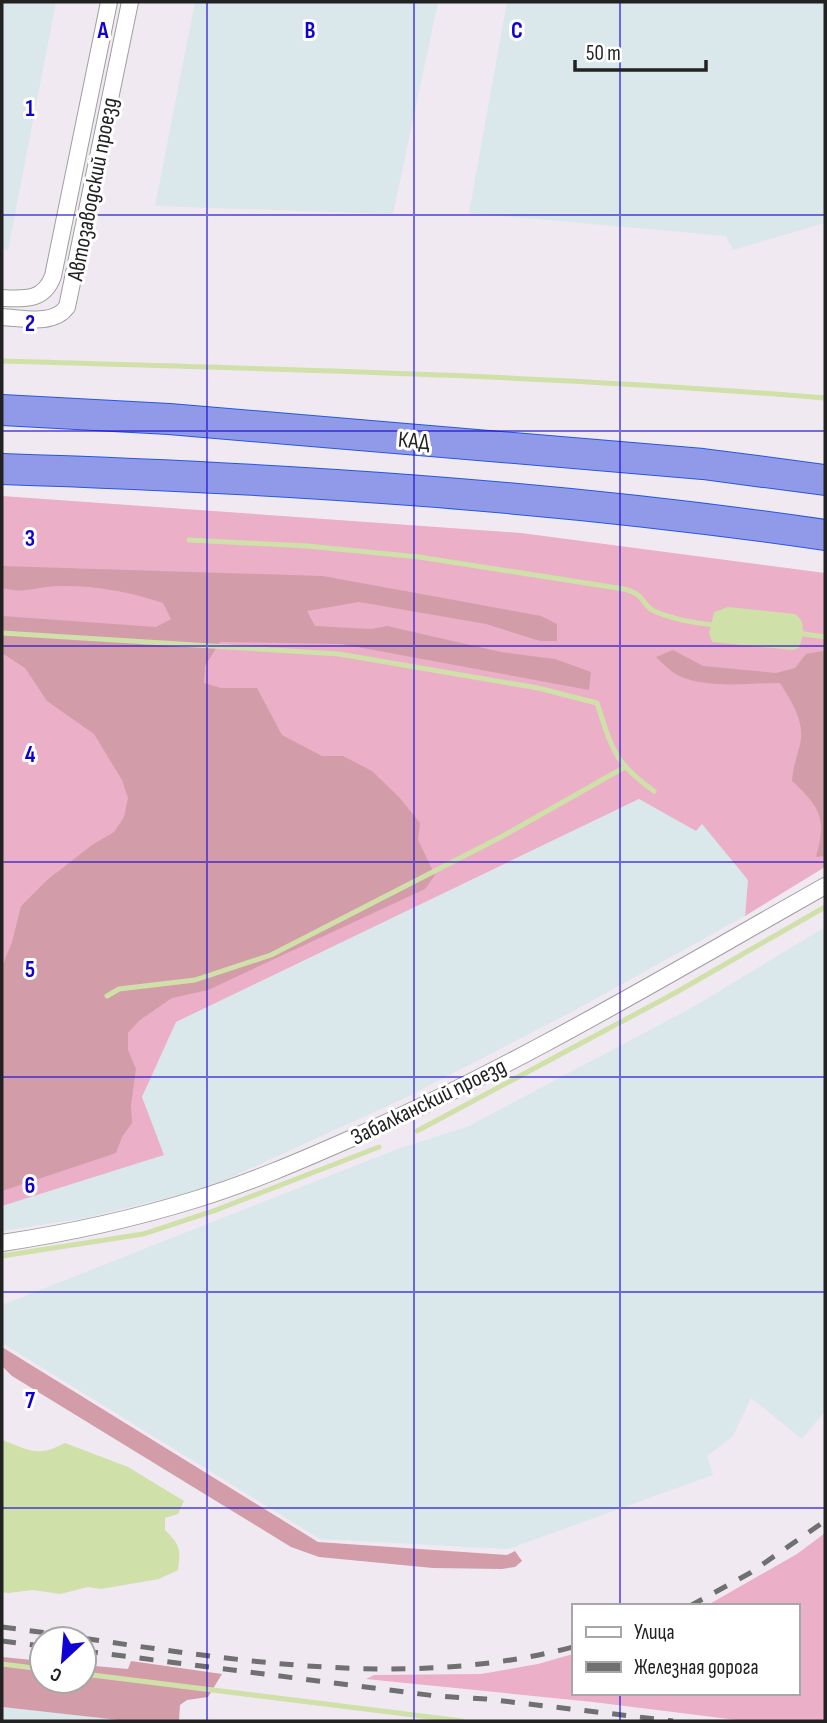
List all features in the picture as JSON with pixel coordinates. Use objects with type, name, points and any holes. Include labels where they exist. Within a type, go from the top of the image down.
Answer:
[{"type":"highway","name":"КАД","points":[[2,410],[169,419],[703,464],[825,480]]},
{"type":"highway","points":[[2,470],[191,475],[568,502],[695,516],[825,535]]},
{"type":"street","name":"Автозаводский проезд","points":[[2,298],[31,297],[42,293],[49,287],[53,276],[109,2]]},
{"type":"street","name":"Автозаводский проезд","points":[[2,317],[52,319],[61,315],[67,307],[130,2]]},
{"type":"street","name":"Забалканский проезд","points":[[2,1242],[53,1235],[122,1220],[200,1198],[303,1159],[415,1110],[553,1039],[825,886]]},
{"type":"shaded area","points":[[2,2],[56,2],[8,250],[2,249]]},
{"type":"shaded area","points":[[195,2],[438,2],[393,214],[155,206]]},
{"type":"shaded area","points":[[507,2],[825,2],[825,223],[733,250],[726,236],[469,213]]},
{"type":"shaded area","points":[[2,496],[521,533],[825,573],[825,867],[745,916],[748,880],[702,824],[696,831],[639,799],[176,1022],[142,1097],[164,1155],[2,1206]]},
{"type":"shaded area","points":[[2,566],[323,576],[541,616],[557,624],[557,641],[540,641],[486,624],[359,602],[307,611],[315,626],[371,629],[387,626],[501,652],[555,659],[591,672],[589,690],[341,644],[220,642],[205,666],[204,683],[221,688],[257,688],[282,735],[322,756],[343,756],[372,771],[399,797],[420,823],[418,840],[435,875],[425,889],[208,990],[172,998],[140,1020],[128,1033],[128,1050],[136,1069],[131,1105],[132,1123],[122,1137],[116,1153],[2,1191],[2,967],[12,942],[21,906],[47,880],[92,845],[114,832],[124,817],[128,798],[122,780],[94,734],[47,701],[25,668],[2,653],[2,616],[156,627],[171,619],[163,603],[124,592],[70,586],[23,590],[2,588]]},
{"type":"shaded area","points":[[728,607],[795,614],[803,625],[799,648],[793,650],[712,642],[709,633],[714,612]]},
{"type":"shaded area","points":[[673,650],[703,666],[776,673],[795,668],[806,654],[823,651],[825,856],[816,857],[821,832],[819,814],[809,798],[792,781],[801,730],[797,714],[780,683],[722,684],[687,679],[674,673],[656,657]]},
{"type":"shaded area","points":[[639,799],[696,831],[702,823],[748,880],[745,916],[577,1009],[407,1097],[205,1189],[85,1218],[2,1231],[2,1206],[163,1155],[142,1097],[176,1022]]},
{"type":"shaded area","points":[[825,927],[825,1411],[802,1439],[751,1398],[733,1436],[707,1456],[713,1475],[508,1549],[320,1539],[2,1343],[2,1305],[400,1148],[467,1127],[695,1006]]},
{"type":"shaded area","points":[[2,1347],[318,1542],[507,1555],[515,1551],[522,1561],[515,1567],[502,1569],[433,1568],[319,1557],[291,1547],[12,1376],[2,1366]]},
{"type":"shaded area","points":[[2,1440],[34,1451],[55,1448],[65,1443],[128,1467],[184,1501],[178,1514],[165,1518],[165,1530],[178,1548],[178,1570],[159,1579],[101,1589],[88,1587],[60,1594],[33,1590],[2,1592]]},
{"type":"shaded area","points":[[825,1533],[825,1721],[745,1721],[593,1702],[366,1679],[374,1675],[481,1674],[538,1664],[572,1654],[572,1695],[799,1695],[799,1604],[710,1604],[797,1554]]},
{"type":"shaded area","points":[[2,1657],[28,1660],[28,1695],[98,1695],[98,1666],[128,1669],[131,1661],[222,1674],[208,1697],[187,1700],[180,1705],[179,1721],[128,1721],[2,1707]]},
{"type":"shaded area","points":[[2,1707],[128,1721],[2,1721]]},
{"type":"waterway","points":[[2,361],[517,378],[825,398]]},
{"type":"waterway","points":[[189,540],[307,546],[419,557],[624,589],[637,594],[650,609],[661,614],[714,625]]},
{"type":"waterway","points":[[2,633],[339,654],[538,688],[597,703],[616,753],[630,771],[654,791]]},
{"type":"waterway","points":[[797,633],[825,637]]},
{"type":"waterway","points":[[107,996],[119,989],[195,980],[271,955],[501,837],[625,767]]},
{"type":"waterway","points":[[417,1131],[675,993],[825,907]]},
{"type":"waterway","points":[[2,1256],[143,1234],[216,1210],[379,1147]]},
{"type":"waterway","points":[[2,1664],[28,1667]]},
{"type":"waterway","points":[[98,1676],[462,1721]]},
{"type":"railway","points":[[694,1604],[750,1573],[825,1521]]},
{"type":"railway","points":[[2,1627],[216,1657],[360,1669],[431,1668],[502,1661],[572,1647]]},
{"type":"railway","points":[[2,1641],[28,1644]]},
{"type":"railway","points":[[98,1653],[436,1696],[486,1699],[673,1721]]}]
